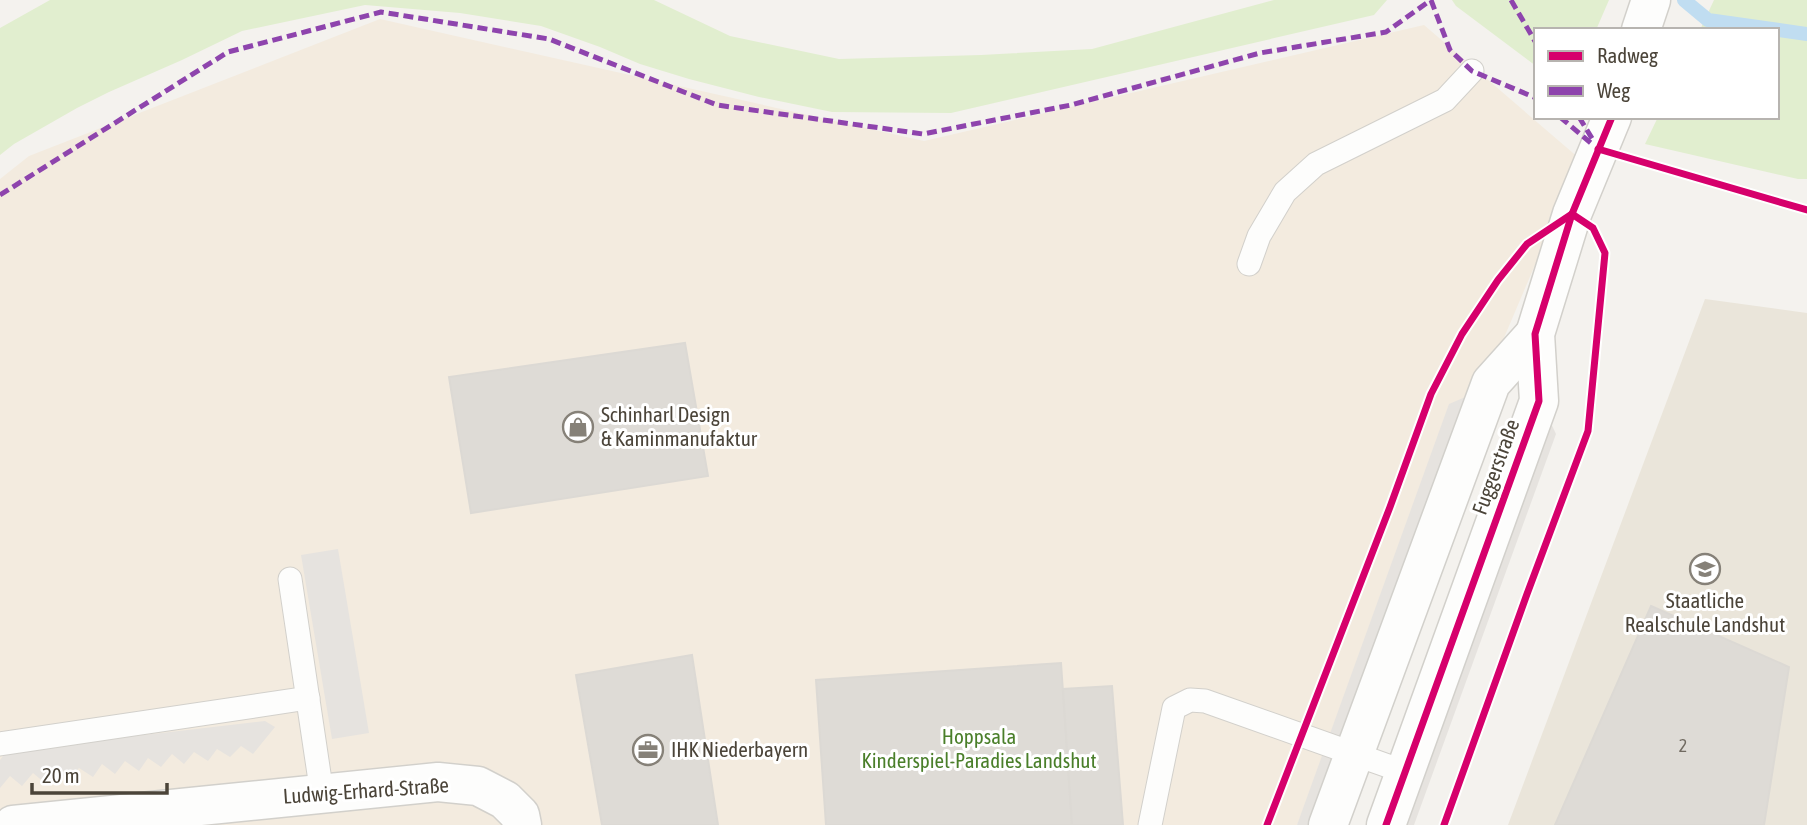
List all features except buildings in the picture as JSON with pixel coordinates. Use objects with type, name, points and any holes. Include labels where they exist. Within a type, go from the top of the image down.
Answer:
[{"type":"street","points":[[1642,28],[1651,0]]},
{"type":"street","name":"Fuggerstraße","points":[[1386,825],[1539,401],[1535,334],[1572,214],[1610,121]]},
{"type":"street","name":"Fuggerstraße","points":[[1328,825],[1491,383],[1535,334]]},
{"type":"street","name":"Ludwig-Erhard-Straße","points":[[13,825],[66,822],[438,782],[478,786],[505,800],[520,815],[522,825]]},
{"type":"lane","points":[[1249,264],[1259,236],[1284,192],[1316,164],[1445,100],[1472,71]]},
{"type":"lane","points":[[290,579],[322,793]]},
{"type":"lane","points":[[0,744],[308,698]]},
{"type":"lane","points":[[1150,825],[1174,708],[1190,700],[1205,701],[1405,772]]},
{"type":"shaded area","points":[[380,19],[924,141],[1424,25],[1580,159],[1297,825],[0,825],[0,179],[29,156]]},
{"type":"shaded area","name":"Staatliche Realschule Landshut","points":[[1705,299],[1807,313],[1807,825],[1508,825]]},
{"type":"shaded area","points":[[1470,395],[1313,825],[1297,825],[1449,404]]},
{"type":"shaded area","points":[[1547,415],[1556,434],[1414,825],[1398,825]]},
{"type":"shaded area","points":[[338,549],[369,733],[332,739],[301,555]]},
{"type":"shaded area","points":[[265,721],[275,727],[253,754],[241,746],[230,757],[217,749],[208,761],[194,752],[184,764],[172,754],[161,767],[148,758],[139,771],[125,761],[115,774],[102,764],[93,777],[79,768],[69,780],[55,771],[45,783],[33,773],[22,786],[10,776],[0,788],[0,760],[7,751]]},
{"type":"green space","points":[[50,0],[654,0],[730,36],[839,59],[1092,49],[1274,0],[1387,0],[1374,15],[951,113],[832,112],[689,79],[640,64],[541,26],[460,13],[365,5],[242,31],[77,108],[0,155],[0,28]]},
{"type":"green space","points":[[1452,0],[1609,0],[1597,28],[1534,28],[1534,64],[1456,6]]},
{"type":"green space","points":[[1714,0],[1807,0],[1807,179],[1645,144],[1657,119],[1779,119],[1779,28],[1701,28]]},
{"type":"waterway","points":[[1684,0],[1708,20],[1765,28]]},
{"type":"waterway","points":[[1779,30],[1807,34]]},
{"type":"marked path","points":[[1431,0],[1450,50],[1472,71],[1534,97]]},
{"type":"marked path","points":[[0,195],[228,52],[381,12],[549,39],[717,105],[923,134],[1071,105],[1260,53],[1386,32],[1431,0]]},
{"type":"marked path","points":[[1511,0],[1534,40]]},
{"type":"marked path","points":[[1562,119],[1598,149]]},
{"type":"marked path","points":[[1580,119],[1593,140]]},
{"type":"cycle path","points":[[1386,825],[1539,401],[1535,334],[1572,214],[1611,119]]},
{"type":"cycle path","points":[[1598,149],[1807,210]]},
{"type":"cycle path","points":[[1267,825],[1431,394],[1462,334],[1498,280],[1527,244],[1572,214]]},
{"type":"cycle path","points":[[1444,825],[1588,431],[1605,253],[1593,228],[1572,214]]},
{"type":"place","name":"Schinharl Design & Kaminmanufaktur","points":[[578,427]]},
{"type":"place","name":"Staatliche Realschule Landshut","points":[[1705,569]]},
{"type":"place","name":"IHK Niederbayern","points":[[648,750]]},
{"type":"park label","name":"Hoppsala Kinderspiel-Paradies Landshut","points":[[979,749]]}]
